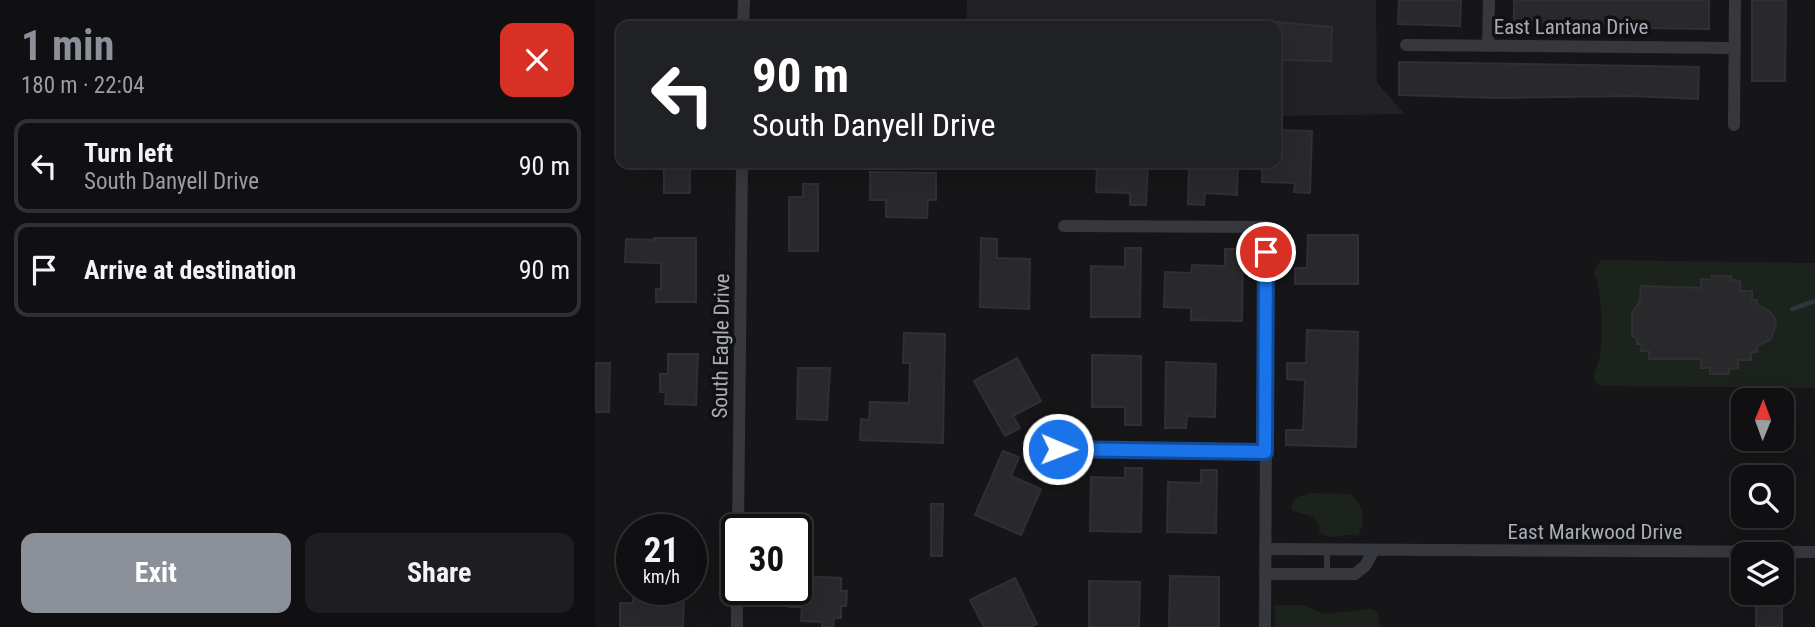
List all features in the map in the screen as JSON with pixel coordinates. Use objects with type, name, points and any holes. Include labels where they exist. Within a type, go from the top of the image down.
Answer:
[{"type":"street","points":[[743,21],[744,0]]},
{"type":"street","points":[[1488,46],[1489,0]]},
{"type":"street","points":[[1734,125],[1735,0]]},
{"type":"street","name":"East Lantana Drive","points":[[1406,45],[1735,48]]},
{"type":"street","name":"South Eagle Drive","points":[[738,514],[742,168]]},
{"type":"street","points":[[1065,226],[1267,228],[1265,627]]},
{"type":"street","points":[[1058,449],[1265,452]]},
{"type":"street","name":"East Markwood Drive","points":[[1265,549],[1815,552]]},
{"type":"street","points":[[1265,574],[1355,574],[1365,566],[1374,550]]},
{"type":"street","points":[[737,605],[737,627]]},
{"type":"lane","points":[[1327,550],[1327,575]]},
{"type":"shaded area","points":[[967,0],[1376,0],[1377,83],[1405,114],[1281,116],[1281,21],[966,21]]},
{"type":"shaded area","points":[[1602,260],[1815,263],[1815,388],[1600,386],[1594,381],[1600,355],[1602,324],[1601,303],[1594,273]]},
{"type":"shaded area","points":[[1310,493],[1351,494],[1359,504],[1362,514],[1358,536],[1325,535],[1318,532],[1321,527],[1313,517],[1293,511],[1291,508],[1295,498]]},
{"type":"shaded area","points":[[1275,605],[1303,605],[1324,614],[1372,609],[1378,613],[1380,627],[1275,627]]},
{"type":"building","points":[[1399,0],[1461,0],[1460,26],[1398,24]]},
{"type":"building","points":[[1514,0],[1709,0],[1709,29],[1514,26]]},
{"type":"building","points":[[1752,0],[1786,0],[1785,81],[1752,81]]},
{"type":"building","points":[[1281,22],[1332,27],[1331,61],[1281,60]]},
{"type":"building","points":[[1399,62],[1699,67],[1698,99],[1631,96],[1497,98],[1399,95]]},
{"type":"building","points":[[1281,130],[1312,131],[1310,193],[1294,192],[1295,183],[1262,182],[1262,168],[1281,168]]},
{"type":"building","points":[[664,168],[690,168],[690,193],[664,193]]},
{"type":"building","points":[[1097,168],[1148,168],[1146,205],[1130,205],[1130,193],[1096,192]]},
{"type":"building","points":[[1189,168],[1238,168],[1237,195],[1205,193],[1204,205],[1188,204]]},
{"type":"building","points":[[870,172],[936,173],[936,200],[928,200],[927,218],[886,217],[886,200],[870,200]]},
{"type":"building","points":[[803,184],[818,184],[818,251],[789,251],[789,197],[803,197]]},
{"type":"building","points":[[1308,235],[1358,235],[1358,284],[1295,284],[1295,268],[1307,268]]},
{"type":"building","points":[[696,238],[696,302],[656,302],[656,289],[661,289],[661,263],[625,262],[626,239]]},
{"type":"building","points":[[981,238],[997,239],[997,258],[1030,259],[1029,309],[980,307]]},
{"type":"building","points":[[1125,248],[1141,248],[1140,317],[1091,317],[1091,266],[1125,267]]},
{"type":"building","points":[[1225,249],[1243,249],[1242,321],[1191,320],[1191,308],[1164,307],[1165,272],[1191,273],[1192,265],[1225,266]]},
{"type":"building","points":[[1712,276],[1731,276],[1731,280],[1740,281],[1740,291],[1752,291],[1752,300],[1757,300],[1757,305],[1774,317],[1776,323],[1771,339],[1757,346],[1757,352],[1751,352],[1751,360],[1738,360],[1738,368],[1729,369],[1729,374],[1710,374],[1710,368],[1701,368],[1701,359],[1649,359],[1649,351],[1641,351],[1642,344],[1637,344],[1637,339],[1632,336],[1632,313],[1640,301],[1641,286],[1701,288],[1701,279],[1712,280]]},
{"type":"building","points":[[1307,330],[1358,332],[1356,447],[1286,445],[1286,430],[1303,430],[1305,380],[1287,379],[1287,363],[1306,363]]},
{"type":"building","points":[[904,333],[945,334],[943,443],[860,440],[861,419],[869,420],[870,402],[909,403],[910,363],[903,363]]},
{"type":"building","points":[[668,354],[698,354],[696,405],[665,404],[666,392],[660,392],[660,374],[668,374]]},
{"type":"building","points":[[1092,355],[1141,356],[1141,425],[1125,425],[1125,407],[1092,407]]},
{"type":"building","points":[[1017,358],[1041,401],[1013,416],[1020,428],[1005,436],[974,381]]},
{"type":"building","points":[[1166,362],[1216,364],[1215,417],[1187,416],[1186,428],[1165,428]]},
{"type":"building","points":[[595,363],[610,363],[609,412],[595,412]]},
{"type":"building","points":[[798,368],[830,368],[827,420],[797,419]]},
{"type":"building","points":[[1003,451],[1019,457],[1011,476],[1041,489],[1021,535],[975,515]]},
{"type":"building","points":[[1125,468],[1142,468],[1141,532],[1090,531],[1091,477],[1125,478]]},
{"type":"building","points":[[1201,470],[1217,470],[1216,533],[1167,532],[1168,482],[1201,483]]},
{"type":"building","points":[[931,504],[943,504],[942,556],[931,556]]},
{"type":"building","points":[[1170,576],[1219,577],[1219,627],[1169,627]]},
{"type":"building","points":[[812,577],[841,578],[841,591],[847,591],[846,606],[841,606],[841,618],[834,618],[833,627],[822,627],[822,622],[801,621],[802,607],[789,607],[812,605]]},
{"type":"building","points":[[1015,578],[1037,624],[1030,627],[984,627],[970,600]]},
{"type":"building","points":[[1089,581],[1140,582],[1139,627],[1089,627]]},
{"type":"building","points":[[620,605],[684,605],[683,627],[620,627]]},
{"type":"building","points":[[1756,605],[1782,605],[1782,627],[1756,627]]},
{"type":"waterway","points":[[1792,309],[1815,301]]},
{"type":"route","points":[[1058,449],[1265,452],[1266,252]]}]
